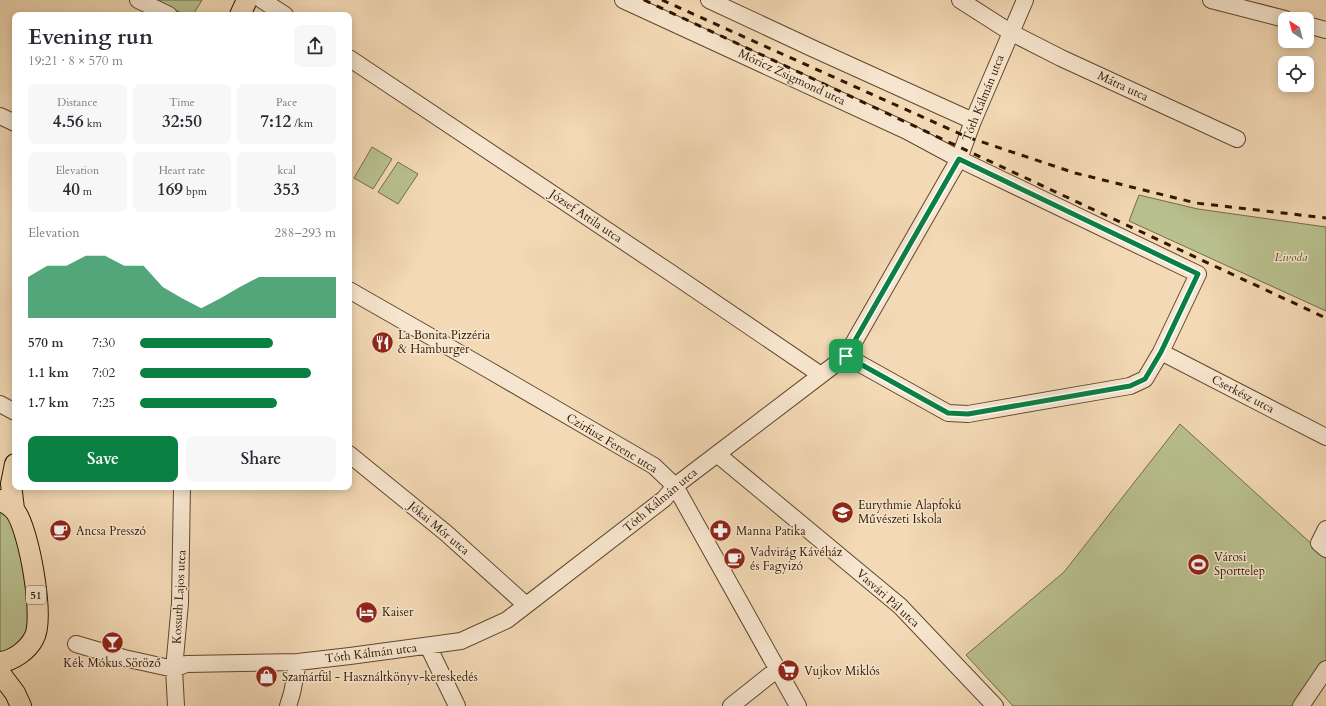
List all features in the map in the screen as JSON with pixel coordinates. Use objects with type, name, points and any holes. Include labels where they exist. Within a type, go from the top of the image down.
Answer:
[{"type":"main road","points":[[241,12],[247,0]]},
{"type":"main road","points":[[0,481],[12,468]]},
{"type":"main road","points":[[7,505],[12,479]]},
{"type":"main road","name":"51","points":[[7,505],[24,528],[32,559],[37,603],[38,621],[35,638],[8,659],[15,663],[18,699]]},
{"type":"main road","name":"51","points":[[0,673],[18,699]]},
{"type":"street","points":[[138,0],[163,12]]},
{"type":"street","points":[[262,0],[280,12]]},
{"type":"street","name":"Móricz Zsigmond utca","points":[[623,0],[907,131],[959,159],[1198,274],[1161,352]]},
{"type":"street","points":[[709,0],[973,121]]},
{"type":"street","name":"Mátra utca","points":[[960,0],[1010,32],[1061,58],[1238,139]]},
{"type":"street","name":"Tóth Kálmán utca","points":[[76,644],[124,658],[174,669],[186,664],[298,662],[428,646],[461,641],[507,620],[664,499],[676,486],[717,454],[846,356],[959,159],[973,121],[1025,0]]},
{"type":"street","points":[[1211,0],[1278,17]]},
{"type":"street","points":[[1314,27],[1326,30]]},
{"type":"street","name":"József Attila utca","points":[[352,60],[678,277],[821,375]]},
{"type":"street","points":[[0,116],[12,122]]},
{"type":"street","name":"Czirfusz Ferenc utca","points":[[352,292],[654,466],[676,486],[777,671],[798,706]]},
{"type":"street","points":[[846,356],[948,413],[968,414],[1130,386],[1145,379],[1161,352]]},
{"type":"street","name":"Cserkész utca","points":[[1161,352],[1326,437]]},
{"type":"street","points":[[0,404],[12,410]]},
{"type":"street","name":"Vasvári Pál utca","points":[[717,454],[900,606],[995,706]]},
{"type":"street","name":"Jókai Mór utca","points":[[352,456],[446,533],[526,605]]},
{"type":"street","name":"Kossuth Lajos utca","points":[[176,706],[174,669],[180,603],[182,490]]},
{"type":"street","points":[[1326,529],[1319,543],[1326,549]]},
{"type":"street","points":[[428,646],[456,706]]},
{"type":"street","points":[[288,706],[298,662]]},
{"type":"street","points":[[1301,706],[1326,669]]},
{"type":"street","points":[[731,706],[777,671]]},
{"type":"green space","points":[[154,0],[202,0],[195,12],[180,12]]},
{"type":"green space","points":[[372,147],[392,159],[373,189],[354,178]]},
{"type":"green space","points":[[398,162],[418,174],[398,204],[378,192]]},
{"type":"green space","name":"Livoda","points":[[1139,195],[1198,209],[1326,227],[1326,311],[1129,221]]},
{"type":"green space","name":"Városi Sporttelep","points":[[1180,424],[1326,557],[1326,662],[1296,706],[1013,706],[966,655],[1064,572]]},
{"type":"green space","points":[[0,505],[18,528],[31,619],[21,645],[0,655]]},
{"type":"railway","points":[[644,0],[1326,318]]},
{"type":"railway","points":[[662,0],[967,137],[1075,173],[1196,203],[1326,218]]},
{"type":"place","name":"La Bonita Pizzéria & Hamburger","points":[[383,342]]},
{"type":"place","name":"Eurythmie Alapfokú Művészeti Iskola","points":[[842,512]]},
{"type":"place","name":"Ancsa Presszó","points":[[61,531]]},
{"type":"place","name":"Manna Patika","points":[[720,531]]},
{"type":"place","name":"Vadvirág Kávéház és Fagyizó","points":[[734,559]]},
{"type":"place","name":"Városi Sporttelep","points":[[1198,564]]},
{"type":"place","name":"Kaiser","points":[[366,612]]},
{"type":"place","name":"Kék Mókus Söröző","points":[[112,642]]},
{"type":"place","name":"Vujkov Miklós","points":[[788,671]]},
{"type":"place","name":"Szamárfül - Használtkönyv-kereskedés","points":[[267,677]]},
{"type":"route","points":[[959,159],[1198,274],[1161,352],[1145,379],[1130,386],[968,414],[948,413],[846,356],[959,159]]}]
